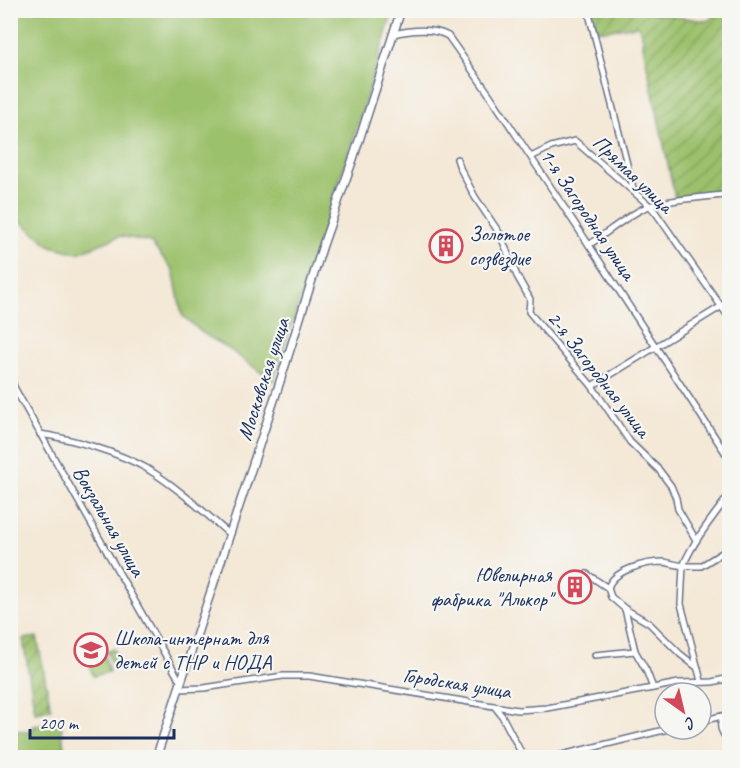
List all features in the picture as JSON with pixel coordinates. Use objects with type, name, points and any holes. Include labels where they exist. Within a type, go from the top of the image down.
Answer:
[{"type":"main road","name":"Московская улица","points":[[156,758],[400,10]]},
{"type":"street","points":[[588,10],[634,192]]},
{"type":"street","name":"1-я Загородная улица","points":[[393,34],[424,30],[448,36],[589,245],[729,460]]},
{"type":"street","name":"Прямая улица","points":[[531,158],[551,147],[575,141],[650,206],[729,319]]},
{"type":"street","name":"2-я Загородная улица","points":[[457,159],[475,197],[500,234],[517,276],[530,299],[529,312],[592,386],[630,442],[659,470],[671,486],[678,509],[696,540]]},
{"type":"street","points":[[589,245],[650,206],[669,201],[729,194]]},
{"type":"street","points":[[592,386],[729,301]]},
{"type":"street","name":"Вокзальная улица","points":[[10,377],[179,685]]},
{"type":"street","points":[[40,434],[56,436],[88,446],[146,468],[202,509],[229,534]]},
{"type":"street","points":[[701,681],[681,604],[683,566],[696,540],[729,494]]},
{"type":"street","points":[[698,668],[680,654],[649,623],[610,597],[608,588],[610,581],[618,574],[643,565],[662,562],[683,566],[701,566],[729,548]]},
{"type":"street","points":[[587,574],[608,588]]},
{"type":"street","points":[[625,609],[635,651],[653,688]]},
{"type":"street","points":[[595,655],[635,651]]},
{"type":"street","name":"Городская улица","points":[[179,685],[204,688],[283,676],[309,676],[518,710],[547,708],[653,688]]},
{"type":"street","name":"Городская улица","points":[[713,682],[729,678]]},
{"type":"street","points":[[495,706],[524,758]]},
{"type":"street","points":[[713,718],[722,716],[729,710]]},
{"type":"street","points":[[722,716],[720,725],[722,733],[729,742]]},
{"type":"street","points":[[550,758],[653,733]]},
{"type":"street","points":[[723,758],[729,748]]},
{"type":"green space","points":[[11,10],[393,11],[273,381],[201,332],[182,315],[173,270],[150,242],[120,236],[78,253],[51,246],[11,214]]},
{"type":"green space","points":[[591,11],[645,11],[706,21],[711,19],[714,12],[729,15],[729,191],[675,198],[642,41],[644,40],[638,26],[597,31]]},
{"type":"green space","points":[[37,637],[51,709],[35,712],[23,639]]},
{"type":"green space","points":[[103,649],[109,672],[93,676],[86,654]]},
{"type":"green space","points":[[114,649],[121,664],[113,667],[107,652]]},
{"type":"green space","points":[[61,723],[64,748],[28,755],[19,752],[14,745],[16,730],[25,732],[34,730],[33,726]]},
{"type":"place","name":"Золотое созвездие","points":[[446,246]]},
{"type":"place","name":"Ювелирная фабрика \"Алькор\"","points":[[575,587]]},
{"type":"place","name":"Школа-интернат для детей с ТНР и НОДА","points":[[91,650]]}]
